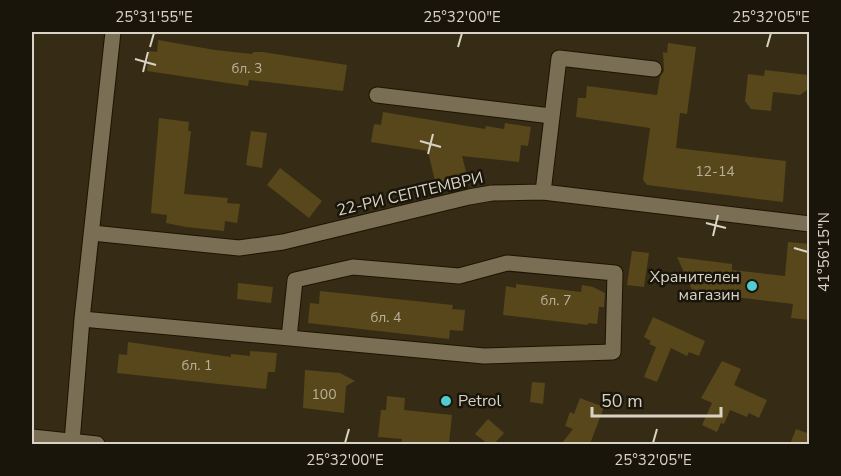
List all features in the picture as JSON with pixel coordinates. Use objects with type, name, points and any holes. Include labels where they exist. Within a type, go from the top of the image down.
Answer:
[{"type":"street","points":[[72,442],[82,319],[113,32]]},
{"type":"street","points":[[543,192],[559,58],[654,69]]},
{"type":"street","points":[[377,95],[551,116]]},
{"type":"street","name":"22-РИ СЕПТЕМВРИ","points":[[92,233],[239,249],[283,242],[469,196],[543,192],[810,224]]},
{"type":"street","points":[[82,319],[484,356],[613,352],[615,273],[507,263],[459,276],[353,267],[295,280],[289,338]]},
{"type":"street","points":[[32,437],[97,444]]},
{"type":"building","points":[[158,40],[215,50],[252,54],[262,52],[347,65],[343,91],[249,80],[248,86],[147,71],[149,51],[157,52]]},
{"type":"building","points":[[668,43],[696,47],[687,114],[680,113],[676,148],[786,161],[783,202],[647,185],[643,180],[650,128],[576,117],[578,98],[586,98],[587,86],[657,95],[660,77],[664,71],[663,52],[667,53]]},
{"type":"building","points":[[765,70],[808,75],[807,90],[800,95],[773,92],[771,111],[751,109],[745,101],[748,74],[764,76]]},
{"type":"building","points":[[383,112],[485,129],[486,126],[504,129],[505,123],[531,127],[528,146],[521,145],[519,162],[462,156],[469,183],[437,190],[428,151],[371,142],[374,124],[381,125]]},
{"type":"building","points":[[159,118],[189,122],[188,131],[191,131],[184,194],[228,198],[227,203],[240,204],[237,223],[225,221],[224,231],[186,227],[166,223],[167,215],[151,213]]},
{"type":"building","points":[[251,131],[267,133],[262,168],[246,165]]},
{"type":"building","points":[[280,168],[322,201],[309,218],[267,185]]},
{"type":"building","points":[[788,242],[810,244],[810,320],[791,318],[793,304],[693,292],[677,257],[732,264],[732,270],[785,276]]},
{"type":"building","points":[[632,251],[649,253],[644,287],[627,285]]},
{"type":"building","points":[[238,283],[273,287],[271,303],[237,299]]},
{"type":"building","points":[[516,284],[581,292],[582,285],[593,287],[605,293],[604,307],[599,307],[597,324],[588,323],[588,325],[503,315],[506,286],[516,288]]},
{"type":"building","points":[[320,291],[453,305],[452,309],[465,310],[463,331],[450,330],[449,339],[308,323],[310,303],[319,304]]},
{"type":"building","points":[[653,317],[705,341],[699,356],[689,352],[687,356],[671,348],[657,382],[644,377],[656,347],[649,344],[651,341],[644,337]]},
{"type":"building","points":[[128,342],[231,357],[231,354],[250,356],[250,351],[277,353],[275,372],[268,372],[266,389],[117,373],[119,354],[127,355]]},
{"type":"building","points":[[722,361],[741,369],[734,385],[767,400],[759,418],[749,413],[747,417],[730,410],[724,424],[721,423],[717,432],[702,425],[712,403],[701,398]]},
{"type":"building","points":[[305,370],[340,373],[355,381],[346,386],[344,413],[303,408]]},
{"type":"building","points":[[532,382],[545,383],[543,404],[530,402]]},
{"type":"building","points":[[387,396],[405,398],[404,410],[452,415],[449,444],[401,444],[402,439],[378,437],[381,410],[386,410]]},
{"type":"building","points":[[580,398],[604,407],[590,444],[561,444],[573,429],[565,426],[570,412],[574,414]]},
{"type":"building","points":[[488,419],[504,433],[494,444],[488,444],[475,434]]},
{"type":"building","points":[[796,429],[810,434],[810,444],[790,444]]},
{"type":"place","name":"Хранителен магазин","points":[[752,286]]},
{"type":"place","name":"Petrol","points":[[446,401]]}]
